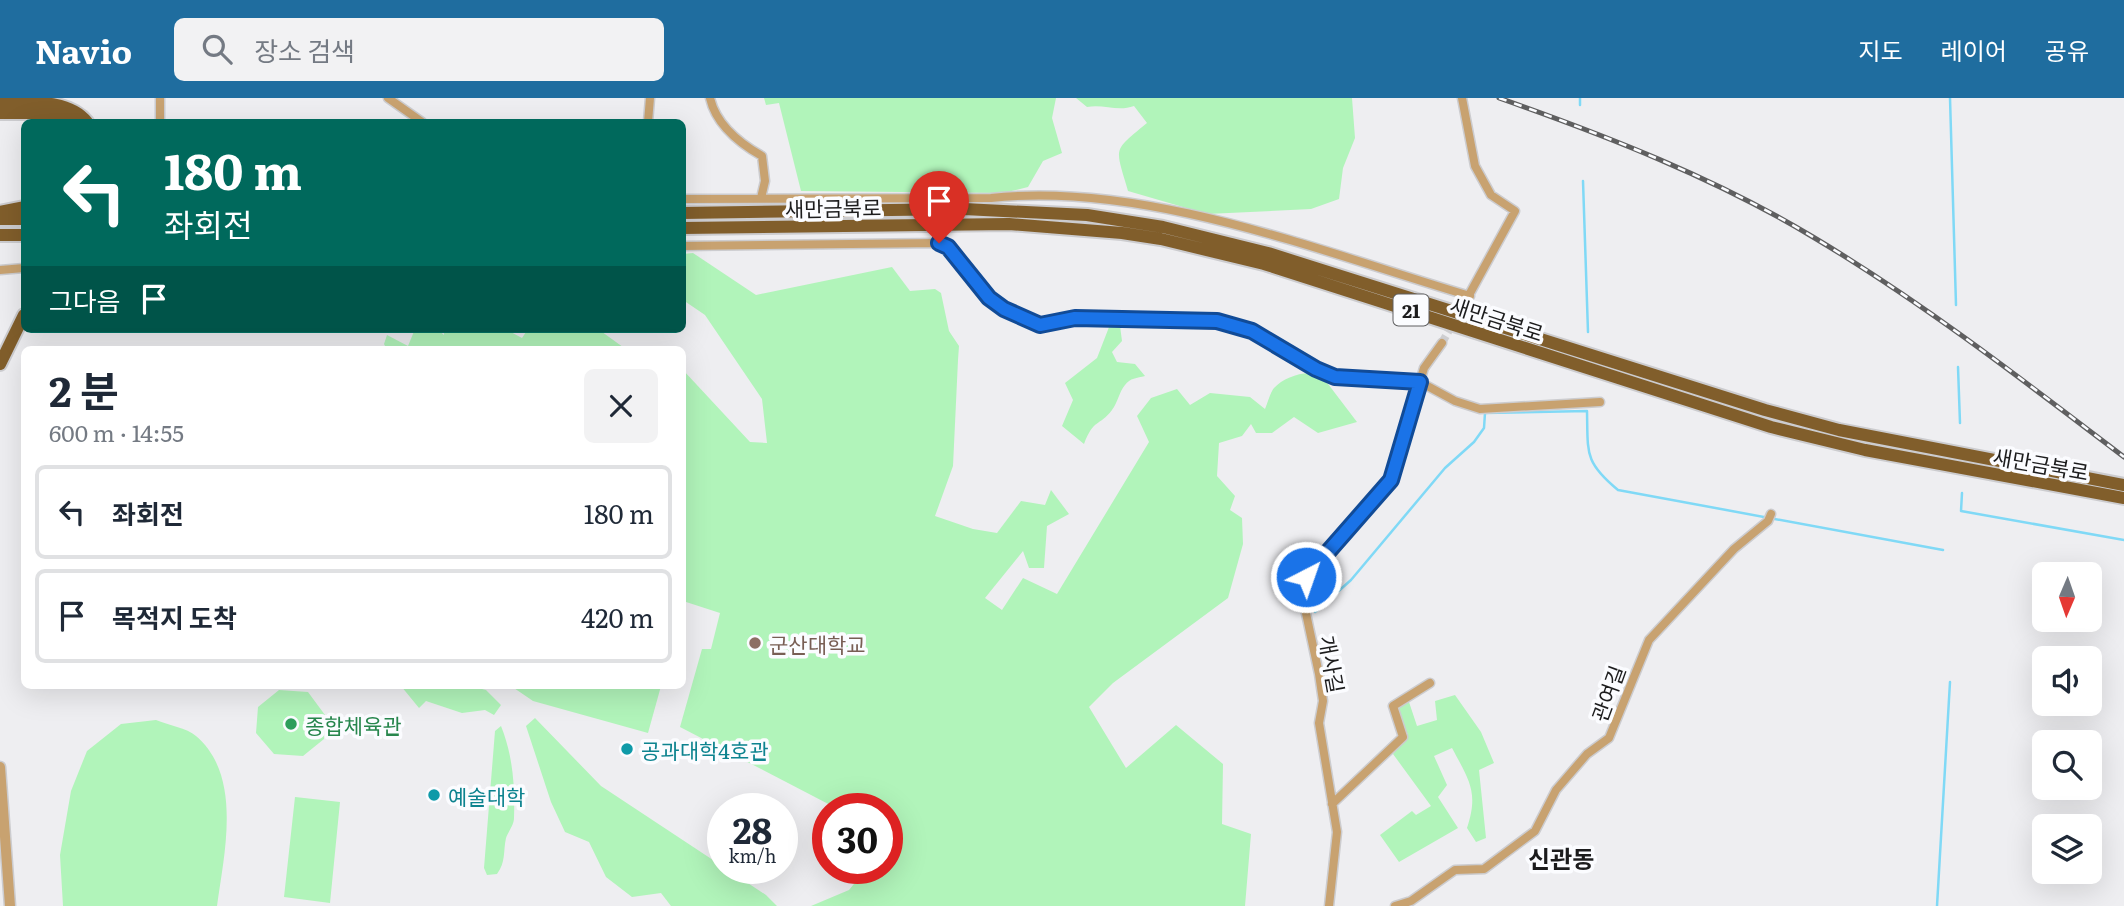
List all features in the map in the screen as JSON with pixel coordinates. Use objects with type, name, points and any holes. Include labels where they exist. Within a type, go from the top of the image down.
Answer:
[{"type":"highway","points":[[0,102],[57,104],[72,109],[84,119]]},
{"type":"highway","points":[[0,113],[48,113],[63,119]]},
{"type":"highway","name":"새만금북로","points":[[686,213],[964,208],[1087,215],[1163,227],[1268,253],[1765,410],[1839,430],[2124,485]]},
{"type":"highway","points":[[0,212],[21,213]]},
{"type":"highway","points":[[0,219],[21,214]]},
{"type":"highway","name":"새만금북로","points":[[686,228],[1009,224],[1122,233],[1161,239],[1264,264],[1770,427],[1865,450],[2124,498]]},
{"type":"highway","points":[[0,235],[21,235]]},
{"type":"highway","points":[[0,364],[21,321]]},
{"type":"street","points":[[160,98],[160,119]]},
{"type":"street","points":[[388,98],[418,119]]},
{"type":"street","points":[[648,119],[650,98]]},
{"type":"street","points":[[710,98],[713,110],[738,141],[762,156],[765,181],[761,198]]},
{"type":"street","points":[[1462,98],[1475,166],[1491,195],[1515,211],[1470,296],[1462,306]]},
{"type":"street","points":[[686,199],[990,198],[1037,193],[1108,199],[1160,208],[1243,229],[1470,296]]},
{"type":"street","points":[[686,246],[939,243],[948,247],[989,298],[1004,309],[1040,325],[1075,318],[1217,321],[1252,331],[1316,369],[1335,377],[1420,382],[1455,401],[1480,409],[1600,401]]},
{"type":"street","points":[[0,270],[21,268]]},
{"type":"street","name":"개사길","points":[[1329,906],[1337,832],[1319,723],[1323,701],[1319,674],[1301,590],[1306,577],[1391,480],[1424,368],[1442,343]]},
{"type":"street","name":"관여길","points":[[1395,906],[1411,901],[1455,870],[1484,869],[1535,831],[1556,790],[1587,754],[1609,738],[1649,640],[1734,549],[1770,517]]},
{"type":"street","points":[[1332,804],[1403,737],[1393,706],[1430,683]]},
{"type":"street","points":[[0,766],[10,906]]},
{"type":"green space","points":[[764,98],[1056,98],[1052,118],[1062,153],[1043,161],[1028,187],[1003,193],[801,191],[779,103],[766,105]]},
{"type":"green space","points":[[1076,98],[1352,98],[1355,138],[1343,168],[1339,199],[1311,209],[1207,214],[1128,191],[1119,157],[1120,151],[1122,145],[1147,123],[1134,106],[1087,107]]},
{"type":"green space","points":[[693,253],[756,295],[892,267],[910,291],[935,289],[941,293],[949,331],[959,346],[953,466],[935,516],[973,529],[997,533],[1021,501],[1045,505],[1051,490],[1069,514],[1047,526],[1044,568],[1029,568],[1023,551],[985,598],[1002,610],[1023,578],[1057,594],[1149,442],[1137,416],[1151,398],[1177,389],[1190,405],[1210,393],[1250,397],[1265,409],[1273,390],[1284,380],[1310,373],[1322,376],[1357,422],[1318,433],[1294,417],[1272,433],[1256,433],[1251,424],[1242,436],[1219,443],[1217,476],[1235,496],[1230,510],[1242,518],[1243,544],[1228,598],[1113,683],[1089,707],[1126,768],[1176,725],[1223,764],[1222,824],[1251,834],[1245,906],[811,906],[849,890],[854,884],[903,884],[903,793],[812,793],[812,796],[680,727],[702,649],[711,649],[720,613],[686,602],[686,373],[750,442],[767,443],[762,399],[705,315],[686,302],[686,254]]},
{"type":"green space","points":[[1111,322],[1120,326],[1122,341],[1112,352],[1117,362],[1135,364],[1145,376],[1127,383],[1112,410],[1094,426],[1084,444],[1062,426],[1073,400],[1065,383],[1097,358]]},
{"type":"green space","points":[[413,333],[513,333],[522,338],[525,333],[604,333],[621,346],[408,346]]},
{"type":"green space","points":[[387,335],[408,346],[385,346]]},
{"type":"green space","points":[[403,689],[482,689],[501,705],[494,715],[485,710],[462,713],[426,701],[419,708]]},
{"type":"green space","points":[[515,689],[660,689],[648,733],[533,701]]},
{"type":"green space","name":"종합체육관","points":[[279,690],[308,692],[325,715],[324,739],[303,756],[274,754],[256,733],[258,707]]},
{"type":"green space","points":[[1455,695],[1481,732],[1494,763],[1479,770],[1486,838],[1476,842],[1467,828],[1472,795],[1452,748],[1434,756],[1447,785],[1438,797],[1458,828],[1399,862],[1380,835],[1412,811],[1416,815],[1431,806],[1393,754],[1408,735],[1396,708],[1409,702],[1417,726],[1437,720],[1435,701]]},
{"type":"green space","points":[[535,718],[601,786],[707,856],[707,884],[749,884],[777,906],[671,906],[661,893],[632,897],[606,877],[589,842],[565,832],[551,802],[526,726]]},
{"type":"green space","points":[[156,720],[196,736],[211,753],[220,772],[227,816],[217,906],[63,906],[60,855],[71,791],[87,751],[121,724]]},
{"type":"green space","points":[[501,726],[512,771],[514,818],[506,838],[500,870],[497,874],[487,875],[484,868],[495,731]]},
{"type":"green space","points":[[295,797],[340,802],[330,903],[284,897]]},
{"type":"waterway","points":[[1580,98],[1580,105]]},
{"type":"waterway","points":[[1950,98],[1956,305]]},
{"type":"waterway","points":[[1583,181],[1588,332]]},
{"type":"waterway","points":[[1958,367],[1960,423]]},
{"type":"waterway","points":[[1315,612],[1351,580],[1445,468],[1474,442],[1484,428],[1485,413],[1587,411],[1590,456],[1599,472],[1618,490],[1943,550]]},
{"type":"waterway","points":[[1962,493],[1961,511],[2124,540]]},
{"type":"waterway","points":[[1937,906],[1950,682]]},
{"type":"tunnel","points":[[1442,343],[1454,321]]},
{"type":"railway","points":[[1499,98],[1580,127],[1699,177],[1813,237],[1933,315],[2124,457]]},
{"type":"place","name":"군산대학교","points":[[755,643]]},
{"type":"place","name":"종합체육관","points":[[291,724]]},
{"type":"place","name":"공과대학4호관","points":[[627,749]]},
{"type":"place","name":"예술대학","points":[[434,795]]},
{"type":"district","name":"신관동","points":[[1561,857]]},
{"type":"route","points":[[939,243],[948,247],[989,298],[1004,309],[1040,325],[1075,318],[1217,321],[1252,331],[1316,369],[1335,377],[1420,382],[1391,480],[1306,577]]}]
